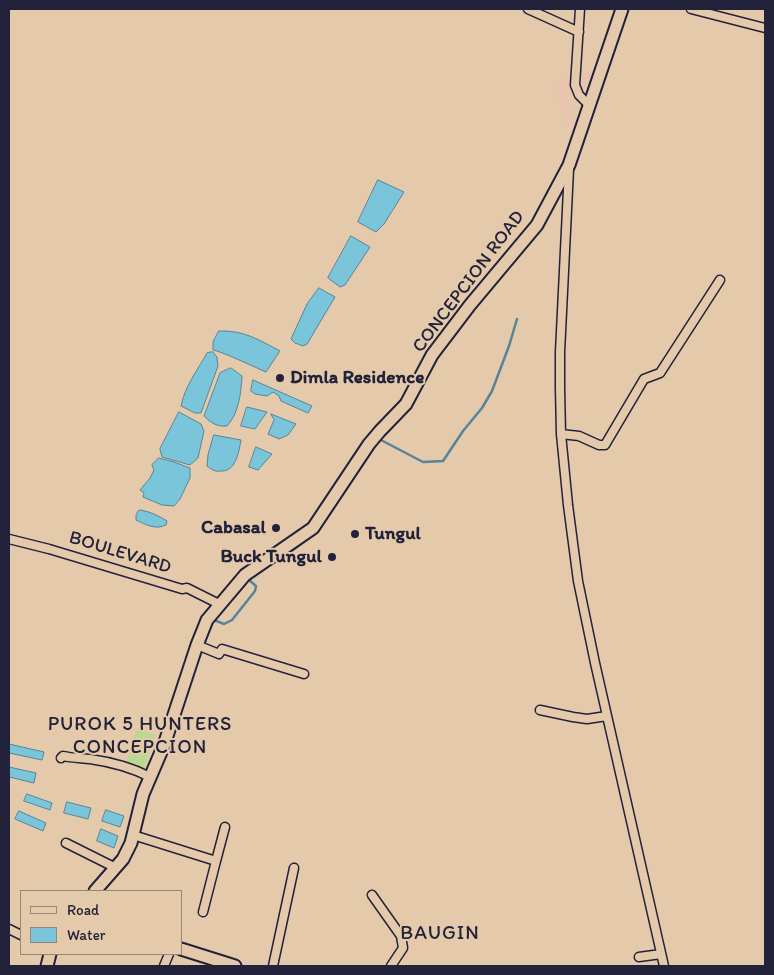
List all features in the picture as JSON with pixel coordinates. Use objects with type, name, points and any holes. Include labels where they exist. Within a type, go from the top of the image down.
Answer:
[{"type":"street","points":[[528,9],[579,32]]},
{"type":"street","points":[[580,9],[575,85],[579,95],[589,105]]},
{"type":"street","name":"CONCEPCION ROAD","points":[[96,890],[116,868],[135,835],[143,795],[164,745],[207,620],[245,575],[313,528],[369,444],[406,404],[432,355],[470,305],[537,225],[569,165],[622,9]]},
{"type":"street","points":[[691,9],[765,28]]},
{"type":"street","points":[[569,165],[560,352],[561,434],[568,505],[578,581],[664,966]]},
{"type":"street","points":[[561,434],[579,436],[599,445],[604,445],[644,379],[660,373],[720,280]]},
{"type":"street","name":"BOULEVARD","points":[[9,539],[187,588],[219,604]]},
{"type":"street","points":[[199,646],[219,654],[222,649],[304,674]]},
{"type":"street","points":[[540,710],[587,719],[607,716]]},
{"type":"street","points":[[61,758],[63,756],[107,762],[150,776]]},
{"type":"street","points":[[203,912],[225,827]]},
{"type":"street","points":[[135,835],[216,861]]},
{"type":"street","points":[[66,844],[116,868]]},
{"type":"street","points":[[273,966],[294,868]]},
{"type":"street","points":[[372,895],[401,936],[403,948],[392,966]]},
{"type":"street","points":[[182,949],[235,966]]},
{"type":"street","points":[[639,957],[661,954]]},
{"type":"shaded area","points":[[576,70],[598,72],[592,88],[578,87]]},
{"type":"shaded area","points":[[558,76],[572,77],[571,105],[557,104]]},
{"type":"shaded area","points":[[560,106],[572,106],[572,117],[579,117],[578,128],[566,127],[567,115],[560,115]]},
{"type":"green space","points":[[137,729],[155,735],[143,772],[125,766]]},
{"type":"water","points":[[378,180],[404,192],[384,224],[376,232],[358,222]]},
{"type":"water","points":[[351,236],[370,247],[345,285],[340,287],[328,278]]},
{"type":"water","points":[[319,288],[335,297],[307,344],[303,346],[291,339],[307,304]]},
{"type":"water","points":[[219,331],[244,334],[280,351],[266,372],[213,350],[213,342]]},
{"type":"water","points":[[213,352],[217,357],[218,366],[201,413],[195,413],[181,406],[183,399],[188,385],[207,353]]},
{"type":"water","points":[[231,368],[242,376],[240,396],[237,409],[231,421],[227,426],[220,426],[212,423],[204,416],[220,373]]},
{"type":"water","points":[[253,380],[312,406],[308,413],[281,401],[279,396],[273,392],[267,396],[255,394],[251,391]]},
{"type":"water","points":[[247,407],[267,412],[255,429],[241,426]]},
{"type":"water","points":[[179,412],[201,424],[204,431],[198,458],[190,465],[162,457],[160,449]]},
{"type":"water","points":[[271,414],[296,424],[288,435],[279,439],[268,434],[274,420]]},
{"type":"water","points":[[214,435],[241,440],[236,460],[231,468],[227,470],[215,471],[207,466]]},
{"type":"water","points":[[256,447],[272,454],[258,470],[249,467]]},
{"type":"water","points":[[159,458],[190,468],[190,478],[180,499],[174,506],[162,505],[143,497],[144,493],[140,490],[150,478],[154,470],[152,465]]},
{"type":"water","points":[[141,510],[164,519],[167,521],[166,525],[155,527],[136,520],[138,511]]},
{"type":"water","points":[[9,744],[44,752],[42,760],[9,753]]},
{"type":"water","points":[[9,767],[36,773],[34,783],[9,777]]},
{"type":"water","points":[[27,794],[52,803],[50,810],[24,801]]},
{"type":"water","points":[[67,802],[91,808],[88,819],[64,813]]},
{"type":"water","points":[[106,810],[124,816],[120,827],[102,821]]},
{"type":"water","points":[[19,811],[46,823],[43,831],[15,819]]},
{"type":"water","points":[[101,829],[118,836],[114,848],[97,841]]},
{"type":"waterway","points":[[379,439],[423,462],[443,461],[463,431],[482,408],[492,391],[517,319]]},
{"type":"waterway","points":[[272,563],[311,536]]},
{"type":"waterway","points":[[212,621],[224,624],[232,620],[255,591],[256,586],[248,578]]},
{"type":"place","name":"Dimla Residence","points":[[280,378]]},
{"type":"place","name":"Cabasal","points":[[276,528]]},
{"type":"place","name":"Tungul","points":[[355,534]]},
{"type":"place","name":"Buck Tungul","points":[[332,557]]},
{"type":"district","name":"PUROK 5 HUNTERS CONCEPCION","points":[[140,736]]},
{"type":"district","name":"BAUGIN","points":[[440,934]]}]
